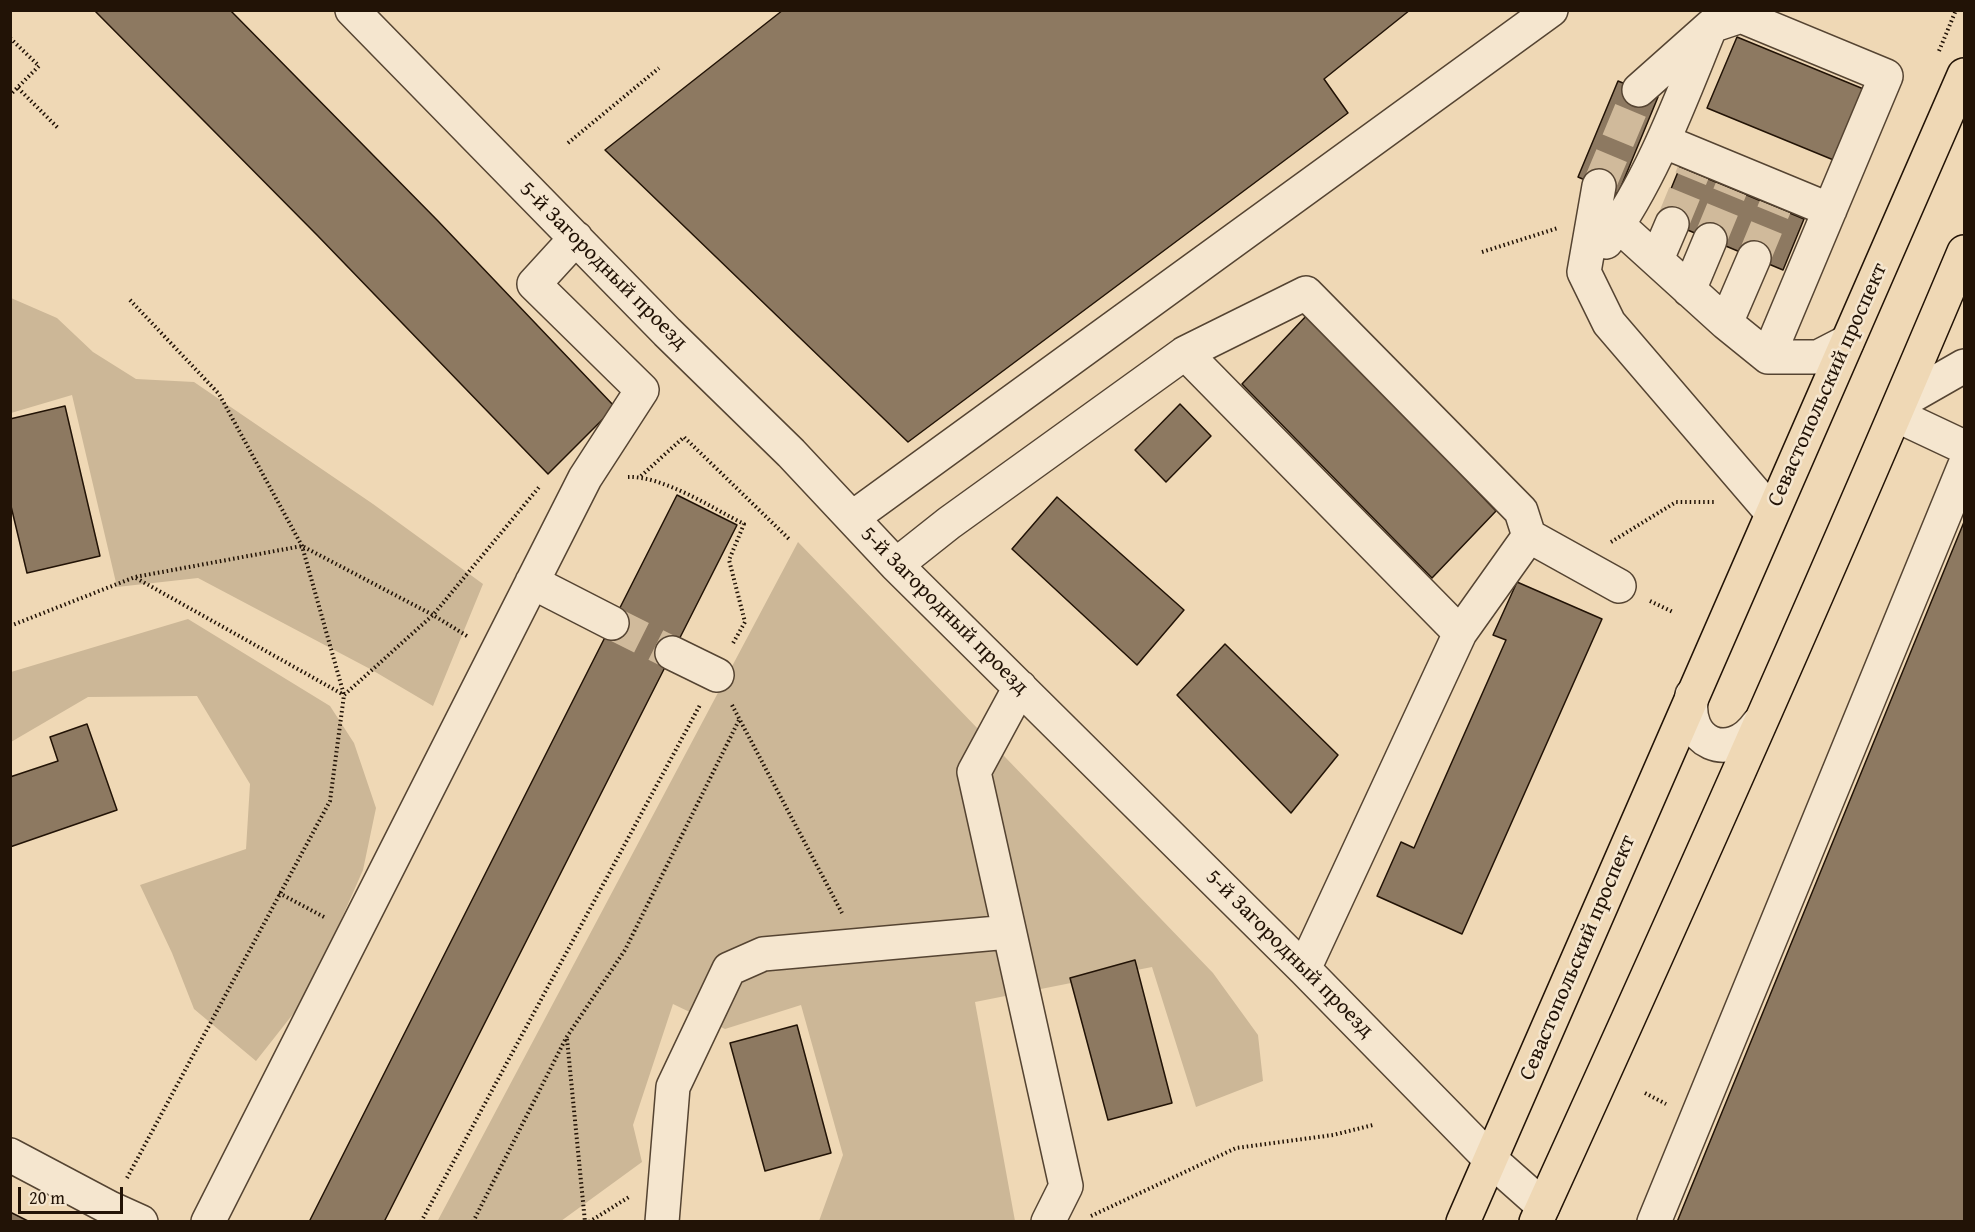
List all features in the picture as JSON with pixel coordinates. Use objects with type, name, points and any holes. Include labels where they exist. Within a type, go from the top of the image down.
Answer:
[{"type":"main road","name":"Севастопольский проспект","points":[[1463,1221],[1965,75]]},
{"type":"main road","name":"Севастопольский проспект","points":[[1539,1214],[1669,930],[1965,252]]},
{"type":"street","name":"5-й Загородный проезд","points":[[352,10],[791,453],[896,565],[1304,969],[1490,1159],[1539,1214]]},
{"type":"street","points":[[852,518],[1551,10]]},
{"type":"street","points":[[1639,90],[1711,26],[1741,16],[1886,76],[1768,357]]},
{"type":"street","points":[[1584,272],[1618,225],[1663,141],[1711,26]]},
{"type":"street","points":[[1663,141],[1696,164],[1735,181],[1779,199],[1830,210]]},
{"type":"street","points":[[1599,186],[1584,272],[1609,323],[1772,513]]},
{"type":"street","points":[[1657,259],[1672,224]]},
{"type":"street","points":[[1618,225],[1726,323],[1768,357],[1818,357],[1847,342]]},
{"type":"street","points":[[208,1221],[585,478],[642,390],[534,284],[576,238]]},
{"type":"street","points":[[1689,290],[1710,240]]},
{"type":"street","points":[[1726,323],[1754,258]]},
{"type":"street","points":[[896,565],[949,523],[1185,353],[1306,293],[1521,511],[1529,536],[1619,586]]},
{"type":"street","points":[[1185,353],[1460,633]]},
{"type":"street","points":[[1965,366],[1898,409],[1965,447]]},
{"type":"street","points":[[1654,1221],[1965,467]]},
{"type":"street","points":[[1304,969],[1460,633],[1529,536]]},
{"type":"street","points":[[532,582],[612,623]]},
{"type":"street","points":[[672,653],[717,675]]},
{"type":"street","points":[[1020,687],[974,772],[1066,1186],[1048,1221]]},
{"type":"street","name":"Севастопольский проспект","points":[[1692,695],[1689,709],[1692,723],[1699,735],[1711,743],[1724,746],[1738,743],[1750,736],[1758,724]]},
{"type":"street","points":[[662,1221],[673,1087],[729,969],[763,954],[1009,932]]},
{"type":"street","points":[[10,1155],[110,1208],[141,1221]]},
{"type":"path","points":[[10,38],[39,66],[10,95]]},
{"type":"path","points":[[568,143],[659,68]]},
{"type":"path","points":[[18,88],[59,129]]},
{"type":"path","points":[[1482,252],[1558,228]]},
{"type":"path","points":[[110,1208],[330,801],[344,695],[302,546],[219,394],[130,300]]},
{"type":"path","points":[[421,1221],[745,622],[729,560],[744,524],[641,476],[684,437],[789,539]]},
{"type":"path","points":[[344,695],[433,615],[540,486]]},
{"type":"path","points":[[1576,564],[1677,502],[1726,501]]},
{"type":"path","points":[[10,626],[135,577],[302,546],[433,615],[467,636]]},
{"type":"path","points":[[135,577],[344,695]]},
{"type":"path","points":[[717,675],[859,946]]},
{"type":"path","points":[[473,1221],[566,1038],[625,950],[740,718]]},
{"type":"path","points":[[279,893],[332,921]]},
{"type":"path","points":[[566,1038],[585,1221]]},
{"type":"path","points":[[1090,1217],[1236,1148],[1333,1135],[1373,1125]]},
{"type":"shaded area","points":[[11,298],[57,318],[93,352],[136,379],[194,382],[373,504],[483,584],[433,706],[372,670],[198,578],[117,587],[72,395],[11,413]]},
{"type":"shaded area","points":[[798,542],[1213,973],[1258,1035],[1263,1081],[1196,1107],[1152,967],[975,1002],[1015,1221],[819,1221],[843,1155],[801,1005],[725,1029],[673,1004],[633,1125],[642,1162],[561,1221],[437,1222]]},
{"type":"shaded area","points":[[188,619],[330,706],[354,743],[376,808],[363,870],[308,995],[256,1061],[194,1009],[172,953],[140,885],[246,849],[250,784],[197,696],[88,697],[11,742],[11,672]]},
{"type":"building","points":[[94,10],[230,10],[438,221],[615,407],[548,474],[317,235]]},
{"type":"building","points":[[783,10],[1410,10],[1324,79],[1348,113],[908,442],[605,150]]},
{"type":"building","points":[[1737,37],[1866,90],[1836,161],[1707,108]]},
{"type":"building","points":[[1618,81],[1658,97],[1618,194],[1578,177]]},
{"type":"building","points":[[1680,167],[1804,219],[1783,270],[1659,218]]},
{"type":"building","points":[[1308,314],[1496,511],[1432,578],[1242,384]]},
{"type":"building","points":[[1180,404],[1211,436],[1166,482],[1135,450]]},
{"type":"building","points":[[65,406],[100,556],[27,573],[10,502],[10,419]]},
{"type":"building","points":[[677,495],[737,525],[384,1222],[309,1222]]},
{"type":"building","points":[[1057,497],[1184,610],[1137,665],[1012,549]]},
{"type":"building","points":[[1964,522],[1964,1222],[1677,1222]]},
{"type":"building","points":[[1517,582],[1602,619],[1462,934],[1377,896],[1401,842],[1414,848],[1506,640],[1493,635]]},
{"type":"building","points":[[1225,644],[1338,755],[1291,813],[1177,695]]},
{"type":"building","points":[[87,724],[117,810],[10,847],[10,777],[58,761],[50,737]]},
{"type":"building","points":[[1135,960],[1172,1103],[1108,1120],[1070,978]]},
{"type":"building","points":[[797,1025],[831,1153],[765,1171],[730,1043]]},
{"type":"building","points":[[10,1212],[30,1222],[10,1222]]},
{"type":"tunnel","points":[[1599,186],[1639,90]]},
{"type":"tunnel","points":[[1672,224],[1693,173]]},
{"type":"tunnel","points":[[1710,240],[1731,189]]},
{"type":"tunnel","points":[[1754,258],[1775,207]]},
{"type":"tunnel","points":[[612,623],[672,653]]}]
